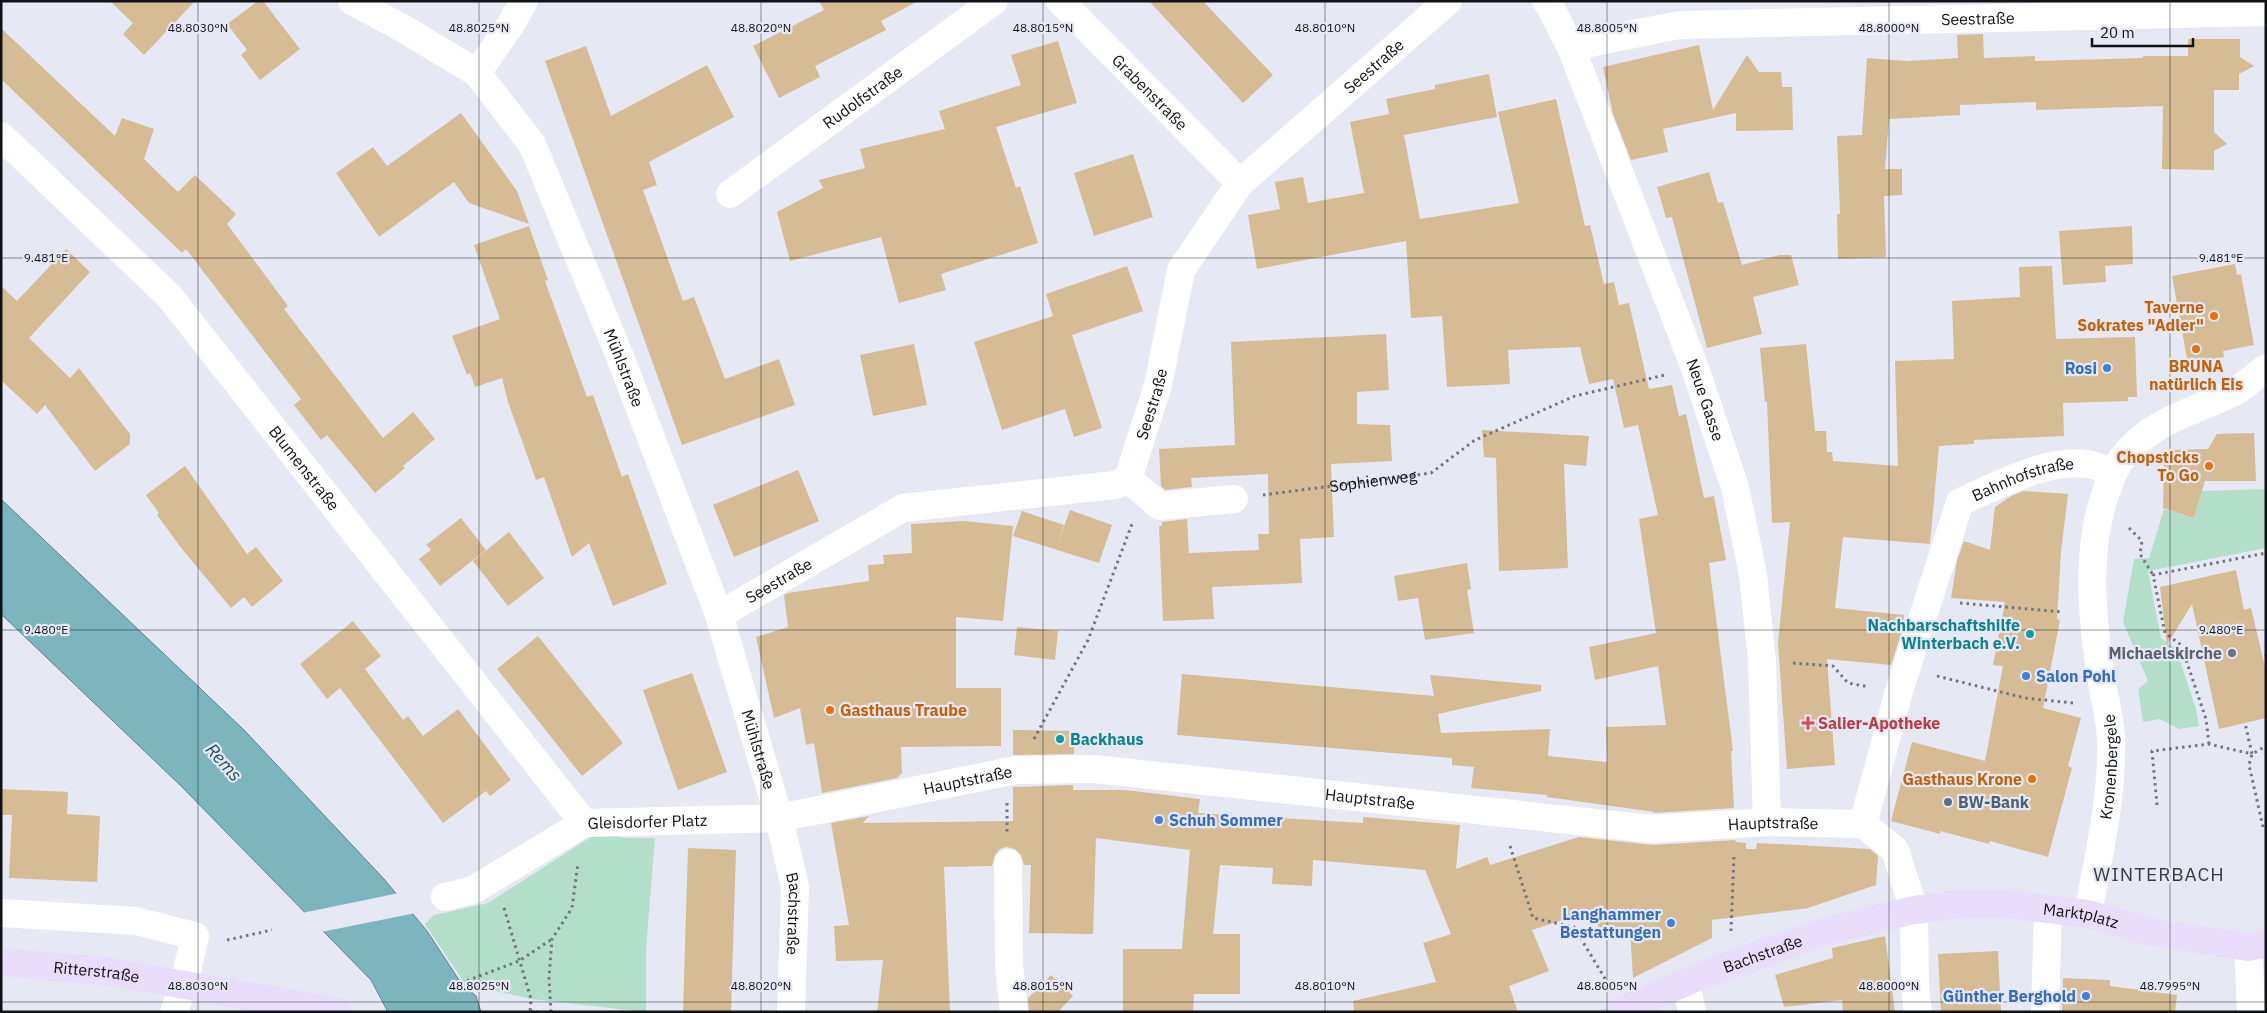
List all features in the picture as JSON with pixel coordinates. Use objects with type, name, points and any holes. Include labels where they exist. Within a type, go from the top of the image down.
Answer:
[{"type":"main road","name":"Marktplatz","points":[[1914,910],[1961,904],[2005,904],[2088,914],[2150,932],[2257,946]]},
{"type":"main road","name":"Bachstraße","points":[[1620,1011],[1686,982],[1826,931],[1914,910]]},
{"type":"main road","name":"Ritterstraße","points":[[1,962],[111,972],[339,1012]]},
{"type":"street","name":"Mühlstraße","points":[[352,1],[404,28],[477,73],[532,144],[619,354],[719,615],[779,818]]},
{"type":"street","points":[[477,73],[512,24],[524,1]]},
{"type":"street","name":"Rudolfstraße","points":[[730,194],[994,1]]},
{"type":"street","name":"Grabenstraße","points":[[1060,1],[1240,183]]},
{"type":"street","name":"Seestraße","points":[[719,615],[903,508],[1122,482],[1158,384],[1181,270],[1240,183],[1448,1]]},
{"type":"street","name":"Neue Gasse","points":[[1546,1],[1552,8],[1572,50],[1695,368],[1735,487],[1753,575],[1762,661],[1767,822]]},
{"type":"street","name":"Seestraße","points":[[1572,50],[1679,13],[1904,11],[2266,12]]},
{"type":"street","name":"Blumenstraße","points":[[1,136],[169,296],[584,823]]},
{"type":"street","points":[[2113,473],[2129,451],[2157,426],[2184,412],[2237,390],[2266,368]]},
{"type":"street","name":"Bahnhofstraße","points":[[1863,824],[1904,680],[1960,502],[2025,474],[2068,463],[2089,464],[2113,473]]},
{"type":"street","name":"Kronenbergele","points":[[2088,914],[2108,806],[2111,737],[2091,581],[2096,529],[2113,473]]},
{"type":"street","points":[[1122,482],[1160,506],[1234,499]]},
{"type":"street","name":"Hauptstraße","points":[[779,818],[1016,770],[1094,769],[1652,830],[1767,822],[1863,824]]},
{"type":"street","name":"Gleisdorfer Platz","points":[[445,896],[473,890],[584,823],[779,818]]},
{"type":"street","name":"Bachstraße","points":[[779,818],[795,887],[791,1012]]},
{"type":"street","points":[[1863,824],[1895,850],[1914,910],[1915,987],[1918,1012]]},
{"type":"street","points":[[1008,863],[1009,964],[1014,1012]]},
{"type":"street","points":[[2045,1012],[2048,910]]},
{"type":"street","points":[[1,913],[136,921],[195,936],[184,984],[174,1012]]},
{"type":"street","points":[[2251,1012],[2257,946]]},
{"type":"street","points":[[1686,982],[1692,1012]]},
{"type":"path","name":"Sophienweg","points":[[1234,499],[1431,473],[1475,440],[1575,396],[1695,368]]},
{"type":"path","points":[[1008,863],[1007,786],[1088,640],[1136,515],[1122,482]]},
{"type":"path","points":[[2101,510],[2121,520],[2142,540],[2140,554],[2153,575],[2165,633],[2180,645],[2206,719],[2209,744]]},
{"type":"path","points":[[2153,575],[2266,553]]},
{"type":"path","points":[[1929,600],[2067,612],[2094,609]]},
{"type":"path","points":[[1762,661],[1833,666],[1848,683],[1904,680],[2025,698],[2083,704],[2105,701]]},
{"type":"path","points":[[2245,723],[2252,754],[2249,765],[2263,827]]},
{"type":"path","points":[[2157,804],[2152,750],[2209,744],[2252,754],[2266,746]]},
{"type":"path","points":[[1514,814],[1509,841],[1533,918],[1574,927],[1620,1011]]},
{"type":"path","points":[[461,982],[519,960],[552,939],[572,908],[584,823]]},
{"type":"path","points":[[1735,824],[1731,944],[1736,963]]},
{"type":"path","points":[[496,876],[531,999],[530,1012],[538,1012]]},
{"type":"path","points":[[195,936],[222,940],[272,930]]},
{"type":"path","points":[[551,1012],[549,978],[552,939]]},
{"type":"green space","points":[[2266,489],[2266,548],[2148,571],[2161,638],[2176,649],[2196,709],[2199,726],[2179,729],[2160,719],[2143,722],[2138,689],[2148,681],[2123,622],[2134,559],[2149,558],[2164,509],[2194,518],[2202,491]]},
{"type":"green space","points":[[597,833],[626,838],[655,838],[646,949],[646,1012],[531,999],[465,984],[425,924],[434,915],[488,903]]},
{"type":"water","name":"Rems","points":[[1,499],[244,730],[384,879],[427,931],[461,983],[476,996],[481,1012],[388,1012],[371,980],[181,786],[1,614]]},
{"type":"pier","points":[[399,893],[416,913],[321,932],[302,913]]},
{"type":"building","points":[[110,1],[195,1],[144,55],[123,34],[133,23]]},
{"type":"building","points":[[258,1],[263,1],[300,49],[260,80],[241,55],[247,50],[227,24]]},
{"type":"building","points":[[819,1],[918,1],[881,21],[886,30],[815,66],[820,77],[779,98],[753,46],[824,10]]},
{"type":"building","points":[[1149,1],[1203,1],[1273,75],[1243,103]]},
{"type":"building","points":[[1,28],[115,136],[122,118],[154,129],[144,159],[178,192],[195,175],[236,214],[227,224],[288,306],[284,309],[383,438],[413,412],[435,439],[375,493],[327,435],[321,440],[294,405],[301,399],[186,249],[182,253],[1,79]]},
{"type":"building","points":[[1983,34],[1984,58],[2035,56],[2035,61],[2188,56],[2188,39],[2240,39],[2240,57],[2254,66],[2239,74],[2239,90],[2214,90],[2214,132],[2227,144],[2214,151],[2214,170],[2162,169],[2163,106],[2036,110],[2036,102],[1960,105],[1960,115],[1889,119],[1885,169],[1902,169],[1902,195],[1884,196],[1886,257],[1838,259],[1837,214],[1840,214],[1837,136],[1862,135],[1867,58],[1907,61],[1958,58],[1957,35]]},
{"type":"building","points":[[1058,41],[1077,103],[996,127],[1016,188],[1020,186],[1038,243],[941,274],[946,290],[899,303],[881,237],[790,261],[777,212],[823,188],[819,180],[865,168],[860,149],[945,129],[939,111],[1021,85],[1011,55]]},
{"type":"building","points":[[1699,45],[1713,110],[1747,55],[1759,72],[1781,72],[1782,87],[1792,87],[1793,130],[1736,131],[1736,113],[1663,129],[1668,152],[1631,160],[1613,114],[1603,67]]},
{"type":"building","points":[[586,46],[611,116],[707,65],[734,117],[649,162],[657,185],[643,190],[683,301],[694,297],[725,379],[779,359],[795,405],[682,445],[545,61]]},
{"type":"building","points":[[1489,74],[1497,117],[1404,135],[1420,219],[1519,203],[1498,112],[1556,99],[1585,226],[1590,225],[1604,284],[1614,282],[1619,305],[1629,303],[1649,389],[1672,385],[1679,416],[1686,414],[1704,498],[1714,496],[1726,560],[1709,563],[1733,751],[1731,751],[1734,808],[1653,813],[1655,812],[1547,797],[1547,795],[1471,788],[1474,767],[1452,765],[1452,758],[1177,735],[1182,674],[1434,696],[1430,675],[1541,685],[1541,691],[1438,714],[1441,733],[1550,729],[1548,756],[1607,762],[1606,727],[1666,725],[1658,666],[1595,680],[1589,647],[1656,633],[1639,519],[1658,515],[1638,425],[1624,428],[1613,379],[1589,384],[1580,347],[1508,350],[1510,384],[1447,387],[1442,316],[1411,318],[1406,241],[1257,269],[1248,215],[1280,209],[1275,182],[1303,177],[1308,203],[1364,193],[1350,122],[1389,114],[1386,99],[1435,89],[1435,85]]},
{"type":"building","points":[[461,113],[517,191],[529,224],[469,203],[454,182],[379,237],[336,173],[373,147],[387,166]]},
{"type":"building","points":[[1133,154],[1153,217],[1094,236],[1074,173]]},
{"type":"building","points":[[1709,172],[1718,203],[1723,202],[1742,265],[1780,255],[1791,255],[1799,285],[1753,297],[1762,334],[1707,348],[1672,217],[1666,218],[1657,187]]},
{"type":"building","points":[[529,226],[548,280],[545,281],[587,397],[593,395],[622,477],[628,474],[667,584],[613,606],[589,543],[572,557],[544,477],[536,480],[508,402],[502,378],[475,387],[470,373],[467,375],[452,336],[500,319],[474,245]]},
{"type":"building","points":[[2132,226],[2133,264],[2105,266],[2106,282],[2063,285],[2059,231]]},
{"type":"building","points":[[66,249],[90,272],[29,338],[70,378],[79,368],[130,434],[130,444],[95,471],[45,405],[37,414],[1,380],[1,286],[17,301]]},
{"type":"building","name":"Taverne Sokrates \"Adler\"","points":[[2235,264],[2237,275],[2241,274],[2254,345],[2223,351],[2224,357],[2188,364],[2172,276]]},
{"type":"building","points":[[1127,266],[1143,311],[1072,335],[1102,428],[1074,437],[1065,409],[1002,430],[974,342],[1053,316],[1046,294]]},
{"type":"building","points":[[2052,266],[2056,339],[2135,337],[2137,397],[2128,397],[2128,401],[2063,403],[2064,436],[1974,440],[1974,444],[1939,446],[1930,544],[1843,537],[1835,608],[1904,615],[1902,631],[1891,665],[1827,659],[1835,765],[1787,769],[1778,643],[1790,522],[1772,523],[1767,401],[1765,402],[1760,348],[1806,344],[1815,431],[1826,431],[1827,452],[1832,452],[1833,461],[1898,466],[1895,361],[1954,359],[1952,301],[2020,297],[2019,267]]},
{"type":"building","points":[[1386,334],[1389,390],[1357,392],[1357,424],[1390,425],[1392,461],[1331,464],[1334,537],[1300,539],[1302,583],[1212,587],[1214,619],[1163,621],[1159,526],[1162,526],[1162,522],[1187,519],[1189,553],[1259,550],[1258,534],[1269,534],[1268,474],[1191,478],[1192,487],[1165,490],[1161,486],[1159,449],[1235,445],[1231,342]]},
{"type":"building","points":[[914,344],[927,405],[873,416],[860,355]]},
{"type":"building","points":[[1482,430],[1589,436],[1586,466],[1564,464],[1568,568],[1499,571],[1496,458],[1484,457]]},
{"type":"building","name":"Chopsticks To Go","points":[[2254,433],[2256,481],[2205,481],[2194,518],[2163,508],[2164,450],[2208,449],[2217,434]]},
{"type":"building","points":[[185,466],[247,554],[256,547],[283,581],[252,607],[244,597],[231,608],[182,549],[157,515],[159,513],[146,495]]},
{"type":"building","points":[[798,470],[819,521],[734,557],[713,505]]},
{"type":"building","points":[[2024,491],[2068,494],[2061,552],[2057,619],[2060,620],[2043,708],[2081,718],[2068,766],[2072,768],[2048,857],[1990,841],[1989,844],[1891,821],[1912,742],[1985,761],[2003,666],[1993,665],[2005,602],[1951,598],[1957,561],[1964,541],[1990,550],[1995,507],[2011,496]]},
{"type":"building","points":[[1070,510],[1112,525],[1099,563],[1013,536],[1022,511],[1064,525],[1057,546]]},
{"type":"building","points":[[461,518],[486,550],[440,586],[419,559],[431,550],[426,545]]},
{"type":"building","points":[[964,521],[1013,526],[1003,621],[956,617],[956,688],[1001,688],[1001,746],[901,747],[902,773],[897,778],[822,793],[814,743],[806,745],[800,708],[774,718],[756,637],[788,627],[784,595],[869,581],[868,565],[884,564],[883,555],[912,553],[911,524]]},
{"type":"building","points":[[509,532],[544,578],[508,606],[473,561]]},
{"type":"building","points":[[1467,563],[1471,589],[1467,590],[1474,633],[1425,640],[1418,598],[1398,601],[1394,576]]},
{"type":"building","name":"Michaelskirche","points":[[2236,570],[2244,610],[2251,608],[2266,671],[2266,718],[2219,729],[2192,604],[2167,645],[2160,587]]},
{"type":"building","points":[[353,621],[381,656],[365,669],[403,720],[408,716],[423,736],[458,709],[511,780],[490,796],[486,791],[443,823],[340,688],[327,699],[300,664]]},
{"type":"building","points":[[1017,627],[1058,631],[1055,660],[1014,655]]},
{"type":"building","points":[[538,636],[623,743],[582,776],[497,669]]},
{"type":"building","points":[[692,673],[727,772],[678,790],[643,690]]},
{"type":"building","points":[[1013,730],[1075,731],[1074,754],[1013,755]]},
{"type":"building","points":[[1073,785],[1073,790],[1125,790],[1200,799],[1198,813],[1363,823],[1363,817],[1460,825],[1456,869],[1487,857],[1490,865],[1579,837],[1653,845],[1735,840],[1736,842],[1746,843],[1746,849],[1756,849],[1757,843],[1870,849],[1878,856],[1876,885],[1808,908],[1712,920],[1712,938],[1633,978],[1630,930],[1598,931],[1597,909],[1532,930],[1549,971],[1509,986],[1518,1012],[1354,1012],[1353,1001],[1436,982],[1423,943],[1451,934],[1425,870],[1313,860],[1312,886],[1272,884],[1273,868],[1220,865],[1213,934],[1240,934],[1240,994],[1194,994],[1193,1012],[1123,1012],[1123,949],[1182,949],[1190,850],[1096,838],[1093,934],[1029,933],[1031,865],[1024,865],[1021,855],[1015,849],[1007,847],[1000,849],[995,855],[992,866],[944,867],[950,1012],[877,1012],[883,960],[836,961],[834,926],[849,925],[831,823],[869,816],[863,823],[1013,821],[1013,787]]},
{"type":"building","points":[[1,789],[68,792],[67,814],[100,816],[97,882],[9,878],[12,815],[1,815]]},
{"type":"building","points":[[688,848],[736,850],[731,1012],[683,1012]]},
{"type":"building","points":[[1885,936],[1895,1012],[1843,1012],[1842,1000],[1784,1007],[1775,975],[1833,958],[1832,948]]},
{"type":"building","points":[[1998,951],[2001,1012],[1941,1012],[1938,954]]},
{"type":"building","points":[[1051,975],[1073,996],[1058,1012],[1029,1012],[1028,998]]},
{"type":"building","points":[[2063,978],[2110,980],[2110,986],[2177,995],[2175,1012],[2062,1012]]},
{"type":"place","name":"Taverne Sokrates \"Adler\"","points":[[2214,316]]},
{"type":"place","name":"BRUNA natürlich Eis","points":[[2196,349]]},
{"type":"place","name":"Rosi","points":[[2107,368]]},
{"type":"place","name":"Chopsticks To Go","points":[[2209,466]]},
{"type":"place","name":"Nachbarschaftshilfe Winterbach e.V.","points":[[2030,634]]},
{"type":"place","name":"Michaelskirche","points":[[2232,653]]},
{"type":"place","name":"Salon Pohl","points":[[2026,676]]},
{"type":"place","name":"Gasthaus Traube","points":[[830,710]]},
{"type":"place","name":"Salier-Apotheke","points":[[1808,723]]},
{"type":"place","name":"Backhaus","points":[[1060,739]]},
{"type":"place","name":"Gasthaus Krone","points":[[2032,779]]},
{"type":"place","name":"BW-Bank","points":[[1948,802]]},
{"type":"place","name":"Schuh Sommer","points":[[1159,820]]},
{"type":"place","name":"Langhammer Bestattungen","points":[[1671,923]]},
{"type":"place","name":"Günther Berghold","points":[[2086,996]]},
{"type":"district","name":"WINTERBACH","points":[[2159,874]]}]
